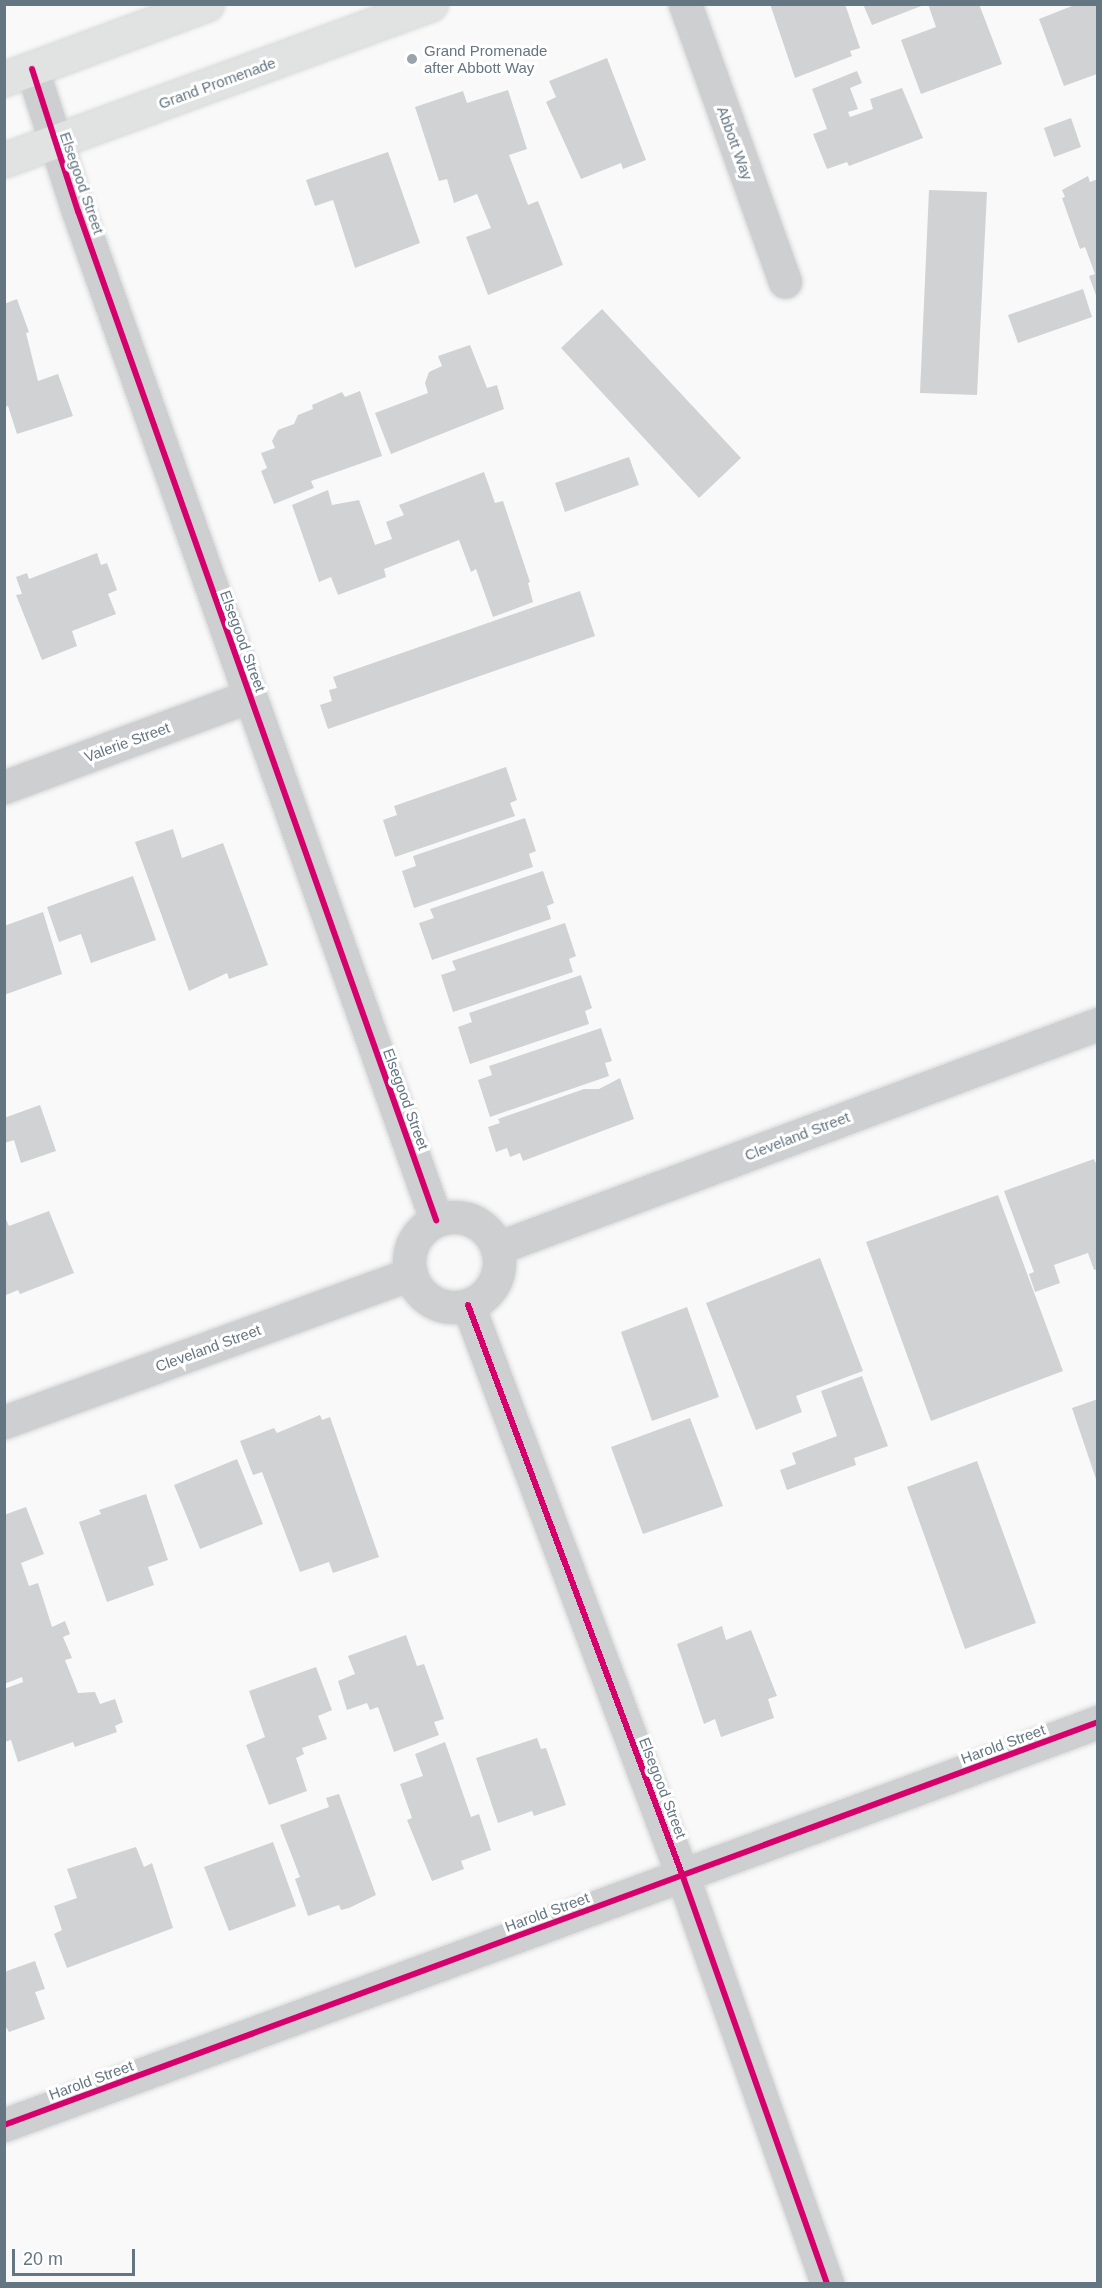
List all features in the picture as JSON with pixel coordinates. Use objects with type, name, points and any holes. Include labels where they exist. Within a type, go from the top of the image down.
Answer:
[{"type":"main road","points":[[18,74],[207,4]]},
{"type":"main road","name":"Grand Promenade","points":[[4,160],[430,4]]},
{"type":"street","name":"Abbott Way","points":[[685,4],[785,282]]},
{"type":"street","name":"Elsegood Street","points":[[18,74],[55,142],[436,1220]]},
{"type":"street","name":"Valerie Street","points":[[4,787],[250,696]]},
{"type":"street","name":"Cleveland Street","points":[[497,1248],[1098,1024]]},
{"type":"street","points":[[455,1216],[473,1221],[488,1232],[497,1248],[499,1266],[494,1282],[483,1296],[468,1305],[450,1307],[432,1301],[419,1290],[411,1274],[413,1242],[436,1220],[455,1216]]},
{"type":"street","name":"Cleveland Street","points":[[4,1422],[411,1274]]},
{"type":"street","name":"Elsegood Street","points":[[468,1305],[682,1874],[826,2283]]},
{"type":"street","name":"Harold Street","points":[[4,2125],[1098,1722]]},
{"type":"building","points":[[770,4],[845,4],[860,48],[850,51],[852,56],[795,78]]},
{"type":"building","points":[[863,4],[924,4],[924,5],[872,25]]},
{"type":"building","points":[[928,4],[979,4],[1002,64],[921,94],[901,40],[936,27]]},
{"type":"building","points":[[1077,4],[1098,4],[1097,74],[1064,86],[1039,19]]},
{"type":"building","points":[[607,58],[646,160],[623,169],[621,163],[581,179],[546,102],[556,97],[549,81]]},
{"type":"building","points":[[857,71],[862,83],[850,88],[858,109],[848,112],[850,117],[873,109],[870,99],[902,88],[923,138],[849,166],[847,162],[827,169],[813,134],[827,129],[812,89]]},
{"type":"building","points":[[508,90],[527,149],[509,155],[528,205],[538,201],[563,265],[488,295],[466,237],[491,228],[477,194],[454,203],[447,179],[439,181],[415,107],[463,91],[467,103]]},
{"type":"building","points":[[1071,118],[1081,147],[1054,157],[1044,128]]},
{"type":"building","points":[[388,152],[420,243],[355,268],[333,200],[315,206],[306,180]]},
{"type":"building","points":[[1088,176],[1090,182],[1098,179],[1097,298],[1089,276],[1095,274],[1085,247],[1080,249],[1062,198],[1065,197],[1062,190]]},
{"type":"building","points":[[929,190],[987,192],[977,395],[920,393]]},
{"type":"building","points":[[1083,289],[1092,317],[1018,343],[1008,315]]},
{"type":"building","points":[[17,299],[29,332],[26,333],[38,381],[58,374],[73,416],[17,434],[8,406],[4,407],[4,304]]},
{"type":"building","points":[[602,309],[741,458],[699,498],[561,348]]},
{"type":"building","points":[[470,345],[487,388],[497,385],[504,409],[391,454],[375,413],[428,393],[425,383],[429,372],[442,366],[438,356]]},
{"type":"building","points":[[360,391],[382,456],[311,481],[314,488],[274,504],[261,471],[267,468],[261,453],[275,448],[272,441],[278,430],[294,424],[298,415],[313,409],[312,405],[342,392],[345,397]]},
{"type":"building","points":[[629,457],[639,485],[565,512],[555,483]]},
{"type":"building","points":[[484,472],[495,503],[503,501],[530,582],[528,583],[533,602],[493,617],[476,569],[471,572],[459,540],[384,569],[386,577],[338,595],[331,577],[319,582],[292,505],[328,490],[332,505],[359,500],[375,545],[392,539],[386,522],[404,515],[399,505]]},
{"type":"building","points":[[97,553],[101,565],[107,563],[117,590],[108,594],[116,614],[72,631],[77,646],[42,660],[16,595],[22,594],[16,577],[27,573],[29,579]]},
{"type":"building","points":[[580,591],[595,636],[328,729],[320,705],[332,701],[329,690],[337,688],[333,677]]},
{"type":"building","points":[[506,767],[517,800],[510,803],[515,816],[395,857],[383,820],[397,815],[394,806]]},
{"type":"building","points":[[525,818],[536,851],[529,854],[533,867],[414,908],[402,871],[416,866],[413,856]]},
{"type":"building","points":[[173,829],[182,858],[223,843],[268,965],[229,979],[227,973],[189,991],[135,842]]},
{"type":"building","points":[[543,871],[554,903],[547,906],[551,919],[432,960],[419,923],[434,918],[430,909]]},
{"type":"building","points":[[133,876],[156,940],[91,963],[81,934],[59,942],[47,907]]},
{"type":"building","points":[[43,912],[62,974],[4,995],[4,926]]},
{"type":"building","points":[[565,923],[576,956],[569,959],[573,972],[453,1012],[441,975],[456,970],[452,961]]},
{"type":"building","points":[[581,975],[592,1008],[585,1011],[589,1024],[470,1064],[458,1027],[472,1022],[469,1013]]},
{"type":"building","points":[[601,1028],[612,1061],[605,1063],[609,1076],[490,1117],[478,1080],[492,1075],[489,1066]]},
{"type":"building","points":[[620,1078],[634,1119],[523,1161],[520,1153],[510,1157],[507,1148],[496,1152],[488,1127],[500,1123],[498,1119],[584,1089],[599,1089]]},
{"type":"building","points":[[40,1105],[56,1151],[21,1163],[14,1140],[4,1143],[4,1118]]},
{"type":"building","points":[[1094,1159],[1098,1168],[1098,1269],[1094,1270],[1088,1253],[1054,1265],[1060,1283],[1035,1292],[1029,1274],[1034,1272],[1004,1191]]},
{"type":"building","points":[[998,1195],[1063,1371],[931,1421],[866,1242]]},
{"type":"building","points":[[49,1211],[74,1273],[20,1294],[18,1290],[4,1296],[4,1215],[9,1226]]},
{"type":"building","points":[[820,1258],[863,1371],[796,1396],[802,1412],[756,1430],[706,1303]]},
{"type":"building","points":[[687,1307],[719,1397],[652,1421],[621,1332]]},
{"type":"building","points":[[862,1376],[888,1446],[854,1458],[856,1465],[787,1490],[780,1470],[796,1464],[792,1453],[837,1436],[821,1391]]},
{"type":"building","points":[[1098,1399],[1098,1482],[1097,1482],[1072,1408]]},
{"type":"building","points":[[320,1415],[322,1420],[330,1417],[379,1557],[333,1573],[329,1562],[300,1572],[262,1472],[253,1475],[240,1441],[274,1428],[277,1433]]},
{"type":"building","points":[[690,1418],[723,1506],[643,1534],[611,1447]]},
{"type":"building","points":[[237,1459],[263,1524],[200,1549],[174,1485]]},
{"type":"building","points":[[977,1461],[1036,1623],[965,1649],[907,1487]]},
{"type":"building","points":[[146,1494],[168,1560],[148,1567],[154,1585],[107,1602],[79,1522],[101,1514],[99,1510]]},
{"type":"building","points":[[26,1507],[44,1554],[21,1563],[29,1586],[38,1583],[52,1627],[65,1621],[70,1634],[63,1637],[72,1658],[65,1660],[78,1693],[95,1692],[100,1704],[115,1699],[123,1722],[115,1726],[117,1732],[75,1747],[73,1742],[18,1762],[11,1740],[4,1742],[4,1689],[23,1682],[22,1677],[4,1684],[4,1515]]},
{"type":"building","points":[[722,1626],[726,1640],[751,1630],[777,1696],[768,1699],[774,1718],[721,1737],[715,1719],[704,1724],[677,1644]]},
{"type":"building","points":[[406,1635],[417,1666],[424,1664],[444,1719],[434,1722],[439,1735],[394,1752],[378,1707],[370,1710],[367,1703],[347,1710],[338,1681],[355,1674],[348,1656]]},
{"type":"building","points":[[316,1667],[332,1710],[318,1716],[327,1739],[302,1748],[304,1754],[296,1758],[307,1791],[269,1805],[246,1745],[265,1737],[249,1691]]},
{"type":"building","points":[[537,1738],[541,1749],[546,1748],[566,1805],[534,1816],[532,1811],[498,1823],[476,1758]]},
{"type":"building","points":[[445,1742],[471,1817],[479,1814],[491,1850],[461,1861],[464,1869],[432,1881],[407,1820],[412,1818],[400,1784],[423,1776],[415,1754]]},
{"type":"building","points":[[339,1794],[376,1895],[349,1908],[341,1910],[339,1905],[308,1916],[295,1879],[300,1877],[280,1825],[329,1807],[326,1798]]},
{"type":"building","points":[[273,1842],[296,1906],[229,1931],[204,1867]]},
{"type":"building","points":[[136,1847],[144,1867],[152,1863],[173,1928],[67,1968],[54,1934],[62,1930],[54,1906],[77,1898],[67,1869]]},
{"type":"building","points":[[35,1961],[45,1989],[35,1992],[45,2019],[9,2032],[4,2024],[4,1972]]},
{"type":"cycle path","points":[[32,69],[78,211],[436,1220]]},
{"type":"cycle path","points":[[468,1305],[682,1874],[827,2284]]},
{"type":"cycle path","points":[[4,2125],[1098,1722]]},
{"type":"place","name":"Grand Promenade after Abbott Way","points":[[412,59]]}]
